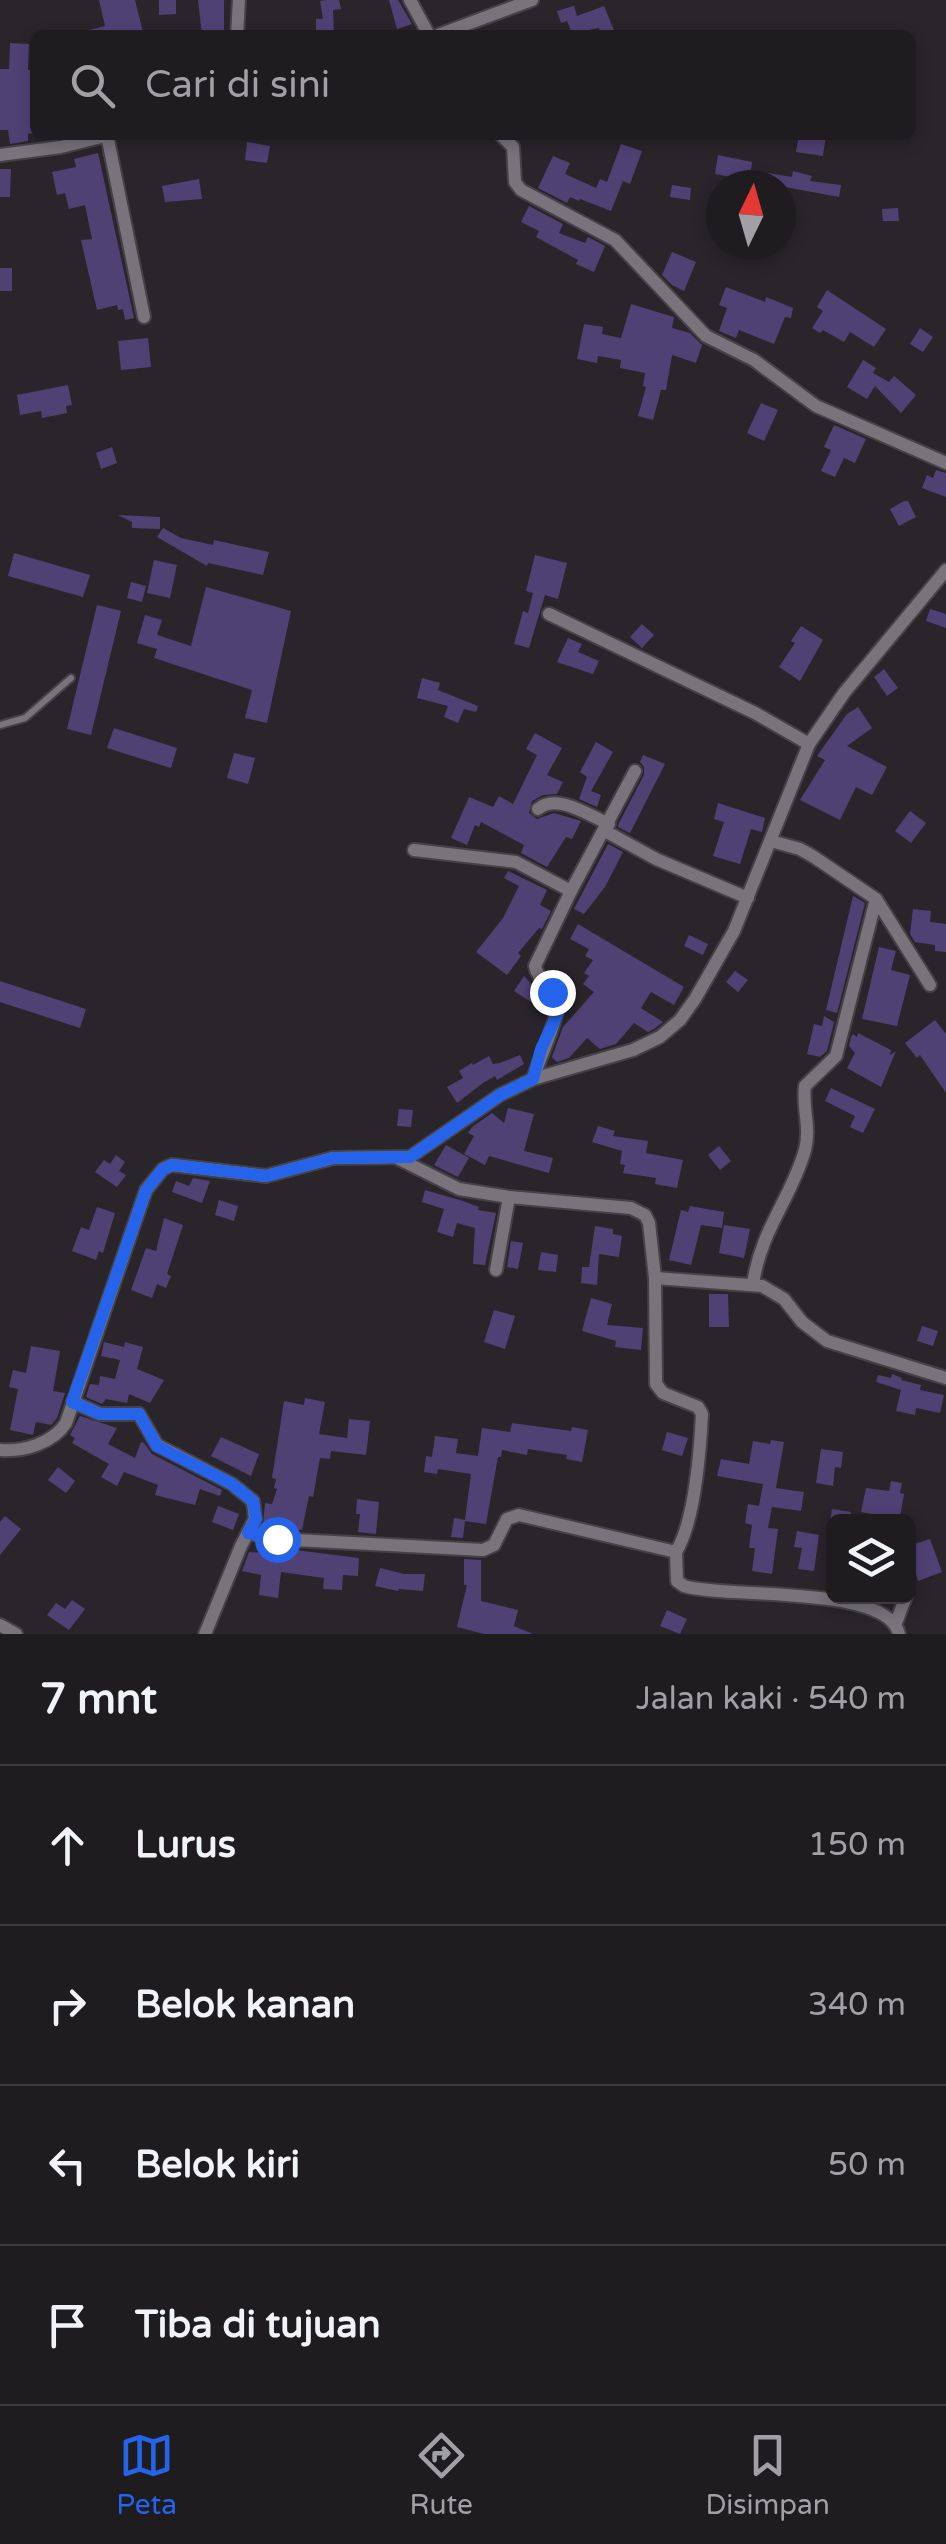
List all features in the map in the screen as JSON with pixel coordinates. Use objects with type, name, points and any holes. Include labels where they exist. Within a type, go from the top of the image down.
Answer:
[{"type":"street","points":[[237,30],[239,0]]},
{"type":"street","points":[[410,0],[425,30]]},
{"type":"street","points":[[451,30],[532,0]]},
{"type":"street","points":[[0,154],[88,140]]},
{"type":"street","points":[[109,140],[144,316]]},
{"type":"street","points":[[506,140],[512,147],[515,182],[521,190],[614,240],[706,336],[754,360],[816,406],[946,463]]},
{"type":"street","points":[[1,1455],[46,1442],[60,1432],[146,1190],[163,1169],[182,1164],[266,1176],[333,1158],[398,1159],[421,1152],[500,1095],[533,1079],[633,1050],[660,1037],[680,1020],[734,931],[809,744],[844,694],[946,570]]},
{"type":"street","points":[[549,614],[755,713],[809,744]]},
{"type":"street","points":[[533,1079],[558,1007],[552,992],[537,976],[535,966],[570,891],[635,771]]},
{"type":"street","points":[[538,810],[546,802],[556,802],[656,859],[748,898]]},
{"type":"street","points":[[771,842],[800,849],[841,872],[876,899],[930,985]]},
{"type":"street","points":[[414,850],[516,862],[570,891]]},
{"type":"street","points":[[753,1284],[760,1246],[805,1149],[805,1086],[836,1056],[876,899]]},
{"type":"street","points":[[398,1159],[459,1189],[593,1203],[640,1212],[650,1222],[656,1384],[663,1393],[698,1407],[702,1414],[689,1512],[676,1552],[677,1581],[693,1589],[780,1592],[814,1598],[882,1613],[897,1628]]},
{"type":"street","points":[[496,1270],[509,1197]]},
{"type":"street","points":[[655,1278],[753,1284],[784,1299],[802,1322],[827,1341],[946,1378]]},
{"type":"street","points":[[72,1402],[100,1414],[139,1414],[157,1446],[232,1484],[253,1501],[256,1519],[205,1634]]},
{"type":"street","points":[[248,1533],[277,1539],[483,1550],[494,1545],[506,1519],[519,1515],[676,1552]]},
{"type":"street","points":[[0,1625],[16,1634]]},
{"type":"lane","points":[[0,725],[25,718],[71,678]]},
{"type":"building","points":[[99,0],[135,0],[142,30],[89,30],[105,26]]},
{"type":"building","points":[[159,0],[176,0],[176,14],[159,15]]},
{"type":"building","points":[[198,0],[224,0],[224,30],[201,30]]},
{"type":"building","points":[[339,0],[341,9],[333,10],[334,30],[316,30],[316,19],[323,19],[320,1]]},
{"type":"building","points":[[389,0],[398,0],[412,24],[397,29]]},
{"type":"building","points":[[574,6],[577,16],[604,6],[614,30],[571,30],[567,21],[561,23],[557,11]]},
{"type":"building","points":[[10,43],[29,44],[30,134],[28,141],[10,144],[8,130],[0,130],[0,69],[9,69]]},
{"type":"building","points":[[798,140],[825,140],[823,156],[796,152]]},
{"type":"building","points":[[247,142],[270,146],[267,163],[245,160]]},
{"type":"building","points":[[621,144],[642,151],[630,184],[623,181],[611,211],[570,197],[567,203],[538,188],[553,156],[570,163],[565,174],[596,188],[600,179],[607,182]]},
{"type":"building","points":[[98,153],[134,318],[125,320],[123,309],[118,310],[117,305],[97,310],[81,240],[92,239],[85,205],[69,209],[65,193],[57,195],[52,172],[76,167],[74,159]]},
{"type":"building","points":[[718,155],[752,162],[751,170],[716,170]]},
{"type":"building","points":[[0,169],[11,169],[10,197],[0,197]]},
{"type":"building","points":[[796,172],[812,176],[810,181],[841,185],[839,197],[796,189]]},
{"type":"building","points":[[199,179],[202,199],[165,202],[162,186]]},
{"type":"building","points":[[672,185],[691,188],[690,200],[670,197]]},
{"type":"building","points":[[529,206],[563,224],[559,233],[585,243],[588,237],[605,246],[594,272],[536,237],[539,231],[521,222]]},
{"type":"building","points":[[898,208],[899,221],[883,221],[882,209]]},
{"type":"building","points":[[672,252],[696,262],[684,291],[662,275]]},
{"type":"building","points":[[0,268],[12,268],[12,291],[0,291]]},
{"type":"building","points":[[726,287],[793,308],[774,344],[739,330],[736,338],[719,331],[727,308],[719,305]]},
{"type":"building","points":[[827,290],[886,329],[874,347],[850,332],[844,342],[812,328],[823,311],[817,307]]},
{"type":"building","points":[[631,304],[674,317],[672,328],[690,333],[702,345],[696,363],[672,355],[666,390],[661,390],[653,420],[638,416],[646,387],[645,373],[620,368],[621,360],[598,356],[597,363],[577,359],[584,324],[603,327],[602,334],[621,338]]},
{"type":"building","points":[[920,328],[933,337],[923,352],[910,344]]},
{"type":"building","points":[[148,338],[151,367],[121,370],[118,341]]},
{"type":"building","points":[[863,360],[876,368],[873,373],[889,382],[894,376],[916,395],[901,413],[875,386],[867,399],[847,387]]},
{"type":"building","points":[[68,385],[72,405],[66,406],[67,413],[42,418],[41,411],[20,415],[17,395]]},
{"type":"building","points":[[761,403],[778,410],[764,441],[747,433]]},
{"type":"building","points":[[834,425],[866,439],[855,463],[844,458],[835,477],[821,471],[831,450],[824,447]]},
{"type":"building","points":[[112,447],[117,463],[101,469],[96,453]]},
{"type":"building","points":[[936,470],[946,473],[946,497],[922,488],[927,475],[933,478]]},
{"type":"building","points":[[908,501],[916,517],[899,526],[890,509]]},
{"type":"building","points":[[118,515],[160,517],[160,529],[132,528],[132,522]]},
{"type":"building","points":[[163,528],[181,538],[213,545],[214,540],[269,552],[263,575],[208,563],[207,566],[157,537]]},
{"type":"building","points":[[14,553],[90,575],[83,597],[8,576]]},
{"type":"building","points":[[535,555],[567,563],[558,599],[545,595],[529,648],[514,644],[523,611],[528,613],[533,593],[526,591]]},
{"type":"building","points":[[154,560],[177,565],[170,598],[147,593]]},
{"type":"building","points":[[131,582],[146,586],[142,602],[127,598]]},
{"type":"building","points":[[206,587],[291,611],[267,723],[245,718],[252,690],[154,658],[157,649],[137,643],[145,615],[162,620],[157,635],[191,646]]},
{"type":"building","points":[[97,605],[121,611],[91,735],[67,729]]},
{"type":"building","points":[[930,609],[946,614],[946,628],[926,621]]},
{"type":"building","points":[[642,624],[654,635],[642,648],[630,637]]},
{"type":"building","points":[[801,626],[823,640],[800,681],[779,667]]},
{"type":"building","points":[[568,638],[582,644],[578,652],[599,661],[593,674],[557,662]]},
{"type":"building","points":[[884,669],[898,688],[887,696],[874,677]]},
{"type":"building","points":[[422,678],[440,683],[438,690],[478,706],[476,712],[464,709],[458,723],[444,717],[448,706],[417,698]]},
{"type":"building","points":[[858,707],[872,728],[847,746],[887,767],[872,795],[856,787],[840,820],[800,800],[825,760],[817,756],[847,714]]},
{"type":"building","points":[[114,728],[177,748],[171,768],[107,748]]},
{"type":"building","points":[[535,733],[562,748],[547,775],[563,782],[557,794],[532,801],[529,813],[537,819],[554,813],[581,821],[572,839],[566,837],[547,867],[521,853],[524,845],[481,822],[479,827],[475,825],[467,845],[451,838],[469,797],[493,807],[499,796],[513,804],[537,755],[526,749]]},
{"type":"building","points":[[596,742],[613,752],[591,791],[601,795],[597,807],[579,799],[587,777],[580,772]]},
{"type":"building","points":[[234,753],[255,758],[248,784],[227,778]]},
{"type":"building","points":[[643,755],[665,764],[630,833],[618,827],[644,775],[640,762]]},
{"type":"building","points":[[718,803],[765,818],[762,832],[751,829],[740,864],[713,856],[724,822],[714,819]]},
{"type":"building","points":[[910,811],[926,823],[911,843],[895,831]]},
{"type":"building","points":[[608,844],[623,852],[605,887],[584,914],[574,909]]},
{"type":"building","points":[[508,871],[547,890],[540,905],[551,911],[542,929],[518,953],[521,956],[507,975],[476,952],[503,918],[519,886],[504,878]]},
{"type":"building","points":[[853,896],[865,903],[837,1013],[826,1010]]},
{"type":"building","points":[[913,909],[931,911],[930,922],[946,924],[946,952],[935,951],[935,945],[915,942],[910,934]]},
{"type":"building","points":[[578,924],[684,987],[674,1005],[651,992],[641,1008],[663,1022],[654,1029],[648,1032],[634,1023],[616,1044],[600,1049],[587,1038],[569,1058],[557,1062],[552,1057],[563,1027],[594,992],[583,984],[589,976],[584,973],[593,960],[585,956],[589,949],[570,939]]},
{"type":"building","points":[[689,935],[708,944],[703,955],[684,946]]},
{"type":"building","points":[[879,947],[896,951],[891,970],[910,975],[897,1026],[862,1019]]},
{"type":"building","points":[[735,971],[748,980],[738,992],[726,982]]},
{"type":"building","points":[[524,976],[538,991],[531,1002],[514,991]]},
{"type":"building","points":[[0,981],[86,1009],[80,1028],[0,1002]]},
{"type":"building","points":[[824,1016],[834,1022],[827,1051],[820,1057],[807,1054],[814,1024],[822,1026]]},
{"type":"building","points":[[935,1020],[946,1034],[946,1093],[920,1055],[917,1058],[905,1043]]},
{"type":"building","points":[[858,1033],[891,1050],[890,1055],[896,1051],[881,1087],[847,1068],[855,1053],[849,1046],[851,1037]]},
{"type":"building","points":[[520,1055],[524,1064],[497,1080],[495,1076],[457,1103],[447,1087],[463,1078],[459,1071],[472,1063],[489,1056],[493,1064],[500,1063]]},
{"type":"building","points":[[831,1088],[875,1109],[863,1133],[850,1127],[855,1116],[825,1101]]},
{"type":"building","points":[[508,1108],[534,1114],[524,1151],[553,1158],[549,1173],[489,1156],[485,1165],[464,1154],[474,1136],[468,1133],[472,1127],[492,1113],[504,1123]]},
{"type":"building","points":[[399,1109],[413,1110],[411,1127],[397,1126]]},
{"type":"building","points":[[598,1126],[615,1131],[613,1136],[648,1141],[646,1153],[683,1160],[677,1188],[655,1184],[656,1178],[623,1173],[622,1151],[592,1142]]},
{"type":"building","points":[[446,1145],[469,1158],[458,1177],[434,1165]]},
{"type":"building","points":[[719,1146],[731,1161],[720,1170],[708,1155]]},
{"type":"building","points":[[116,1155],[125,1162],[119,1171],[126,1175],[117,1187],[95,1172],[104,1160],[110,1164]]},
{"type":"building","points":[[193,1178],[210,1181],[202,1203],[172,1192],[176,1181],[189,1186]]},
{"type":"building","points":[[425,1190],[496,1213],[485,1265],[473,1264],[475,1228],[457,1223],[453,1237],[437,1232],[444,1209],[422,1202]]},
{"type":"building","points":[[219,1200],[238,1206],[234,1221],[215,1215]]},
{"type":"building","points":[[690,1206],[724,1212],[722,1228],[701,1225],[691,1265],[669,1260],[681,1210],[688,1212]]},
{"type":"building","points":[[97,1207],[115,1213],[103,1253],[99,1251],[96,1260],[72,1251],[81,1227],[89,1230]]},
{"type":"building","points":[[164,1218],[183,1225],[166,1288],[157,1284],[152,1298],[131,1290],[146,1248],[156,1251]]},
{"type":"building","points":[[724,1225],[750,1229],[744,1258],[719,1253]]},
{"type":"building","points":[[595,1226],[613,1229],[613,1234],[622,1236],[619,1257],[599,1254],[597,1285],[581,1283],[582,1267],[589,1267]]},
{"type":"building","points":[[511,1241],[523,1243],[518,1269],[507,1267]]},
{"type":"building","points":[[541,1252],[558,1255],[556,1272],[538,1270]]},
{"type":"building","points":[[709,1294],[728,1294],[729,1327],[709,1327]]},
{"type":"building","points":[[591,1298],[612,1304],[607,1325],[643,1328],[641,1350],[615,1347],[616,1341],[582,1331]]},
{"type":"building","points":[[494,1310],[515,1316],[505,1349],[484,1342]]},
{"type":"building","points":[[922,1326],[938,1331],[933,1346],[917,1341]]},
{"type":"building","points":[[104,1342],[143,1347],[137,1369],[164,1380],[150,1403],[129,1394],[127,1403],[106,1399],[102,1404],[86,1397],[90,1384],[99,1385],[100,1376],[115,1379],[120,1360],[101,1356]]},
{"type":"building","points":[[31,1346],[60,1351],[53,1391],[65,1393],[57,1418],[51,1425],[36,1422],[33,1435],[10,1430],[18,1389],[9,1387],[13,1370],[26,1373]]},
{"type":"building","points":[[892,1374],[921,1385],[920,1390],[944,1395],[940,1413],[916,1408],[915,1415],[896,1411],[901,1390],[876,1382],[878,1375],[891,1378]]},
{"type":"building","points":[[305,1398],[325,1402],[319,1434],[347,1438],[349,1419],[370,1421],[366,1455],[331,1451],[330,1459],[320,1458],[302,1530],[263,1525],[265,1503],[272,1504],[277,1489],[276,1479],[272,1478],[284,1401],[304,1405]]},
{"type":"building","points":[[80,1416],[117,1428],[108,1444],[135,1458],[141,1442],[144,1443],[152,1454],[222,1490],[220,1496],[200,1489],[195,1505],[155,1495],[158,1485],[124,1472],[117,1486],[101,1477],[109,1464],[72,1443],[75,1438],[70,1435]]},
{"type":"building","points":[[512,1423],[588,1430],[582,1462],[566,1459],[567,1455],[528,1449],[527,1455],[502,1450],[486,1524],[465,1521],[463,1538],[451,1537],[454,1518],[465,1520],[471,1474],[438,1469],[437,1474],[424,1472],[426,1456],[432,1457],[435,1436],[458,1439],[456,1453],[478,1456],[482,1428],[510,1432]]},
{"type":"building","points":[[667,1432],[688,1438],[682,1456],[662,1450]]},
{"type":"building","points":[[221,1437],[259,1454],[251,1476],[211,1456]]},
{"type":"building","points":[[771,1440],[784,1442],[776,1488],[804,1492],[801,1511],[772,1507],[768,1528],[778,1529],[772,1574],[752,1571],[752,1525],[745,1523],[748,1504],[759,1506],[763,1484],[717,1476],[721,1459],[749,1464],[753,1441],[770,1444]]},
{"type":"building","points":[[821,1449],[843,1452],[841,1468],[835,1467],[833,1486],[816,1483]]},
{"type":"building","points":[[58,1467],[75,1481],[66,1493],[48,1480]]},
{"type":"building","points":[[891,1481],[902,1483],[900,1514],[861,1512],[866,1488],[889,1491]]},
{"type":"building","points":[[357,1499],[379,1502],[376,1534],[358,1532]]},
{"type":"building","points":[[218,1506],[239,1514],[233,1530],[212,1522]]},
{"type":"building","points":[[832,1509],[851,1512],[851,1514],[831,1514]]},
{"type":"building","points":[[5,1516],[21,1529],[0,1555],[0,1522]]},
{"type":"building","points":[[797,1531],[819,1535],[814,1571],[798,1569],[802,1548],[794,1547]]},
{"type":"building","points":[[930,1539],[942,1572],[918,1581],[916,1543]]},
{"type":"building","points":[[295,1550],[359,1558],[358,1576],[343,1575],[342,1590],[323,1589],[324,1578],[281,1572],[278,1598],[259,1595],[261,1575],[242,1571],[249,1552],[294,1555]]},
{"type":"building","points":[[464,1559],[481,1560],[481,1601],[518,1610],[514,1626],[533,1634],[484,1634],[457,1627],[467,1585]]},
{"type":"building","points":[[380,1568],[425,1574],[423,1591],[375,1586]]},
{"type":"building","points":[[72,1600],[85,1609],[69,1630],[47,1615],[56,1603],[65,1609]]},
{"type":"building","points":[[667,1610],[687,1619],[680,1634],[660,1626]]},
{"type":"route","points":[[277,1539],[248,1533],[256,1519],[253,1501],[232,1484],[157,1446],[139,1414],[100,1414],[72,1402],[146,1190],[163,1169],[172,1165],[266,1176],[333,1158],[398,1159],[421,1152],[500,1095],[533,1079],[541,1049],[558,1013],[558,1002],[552,992]]}]
